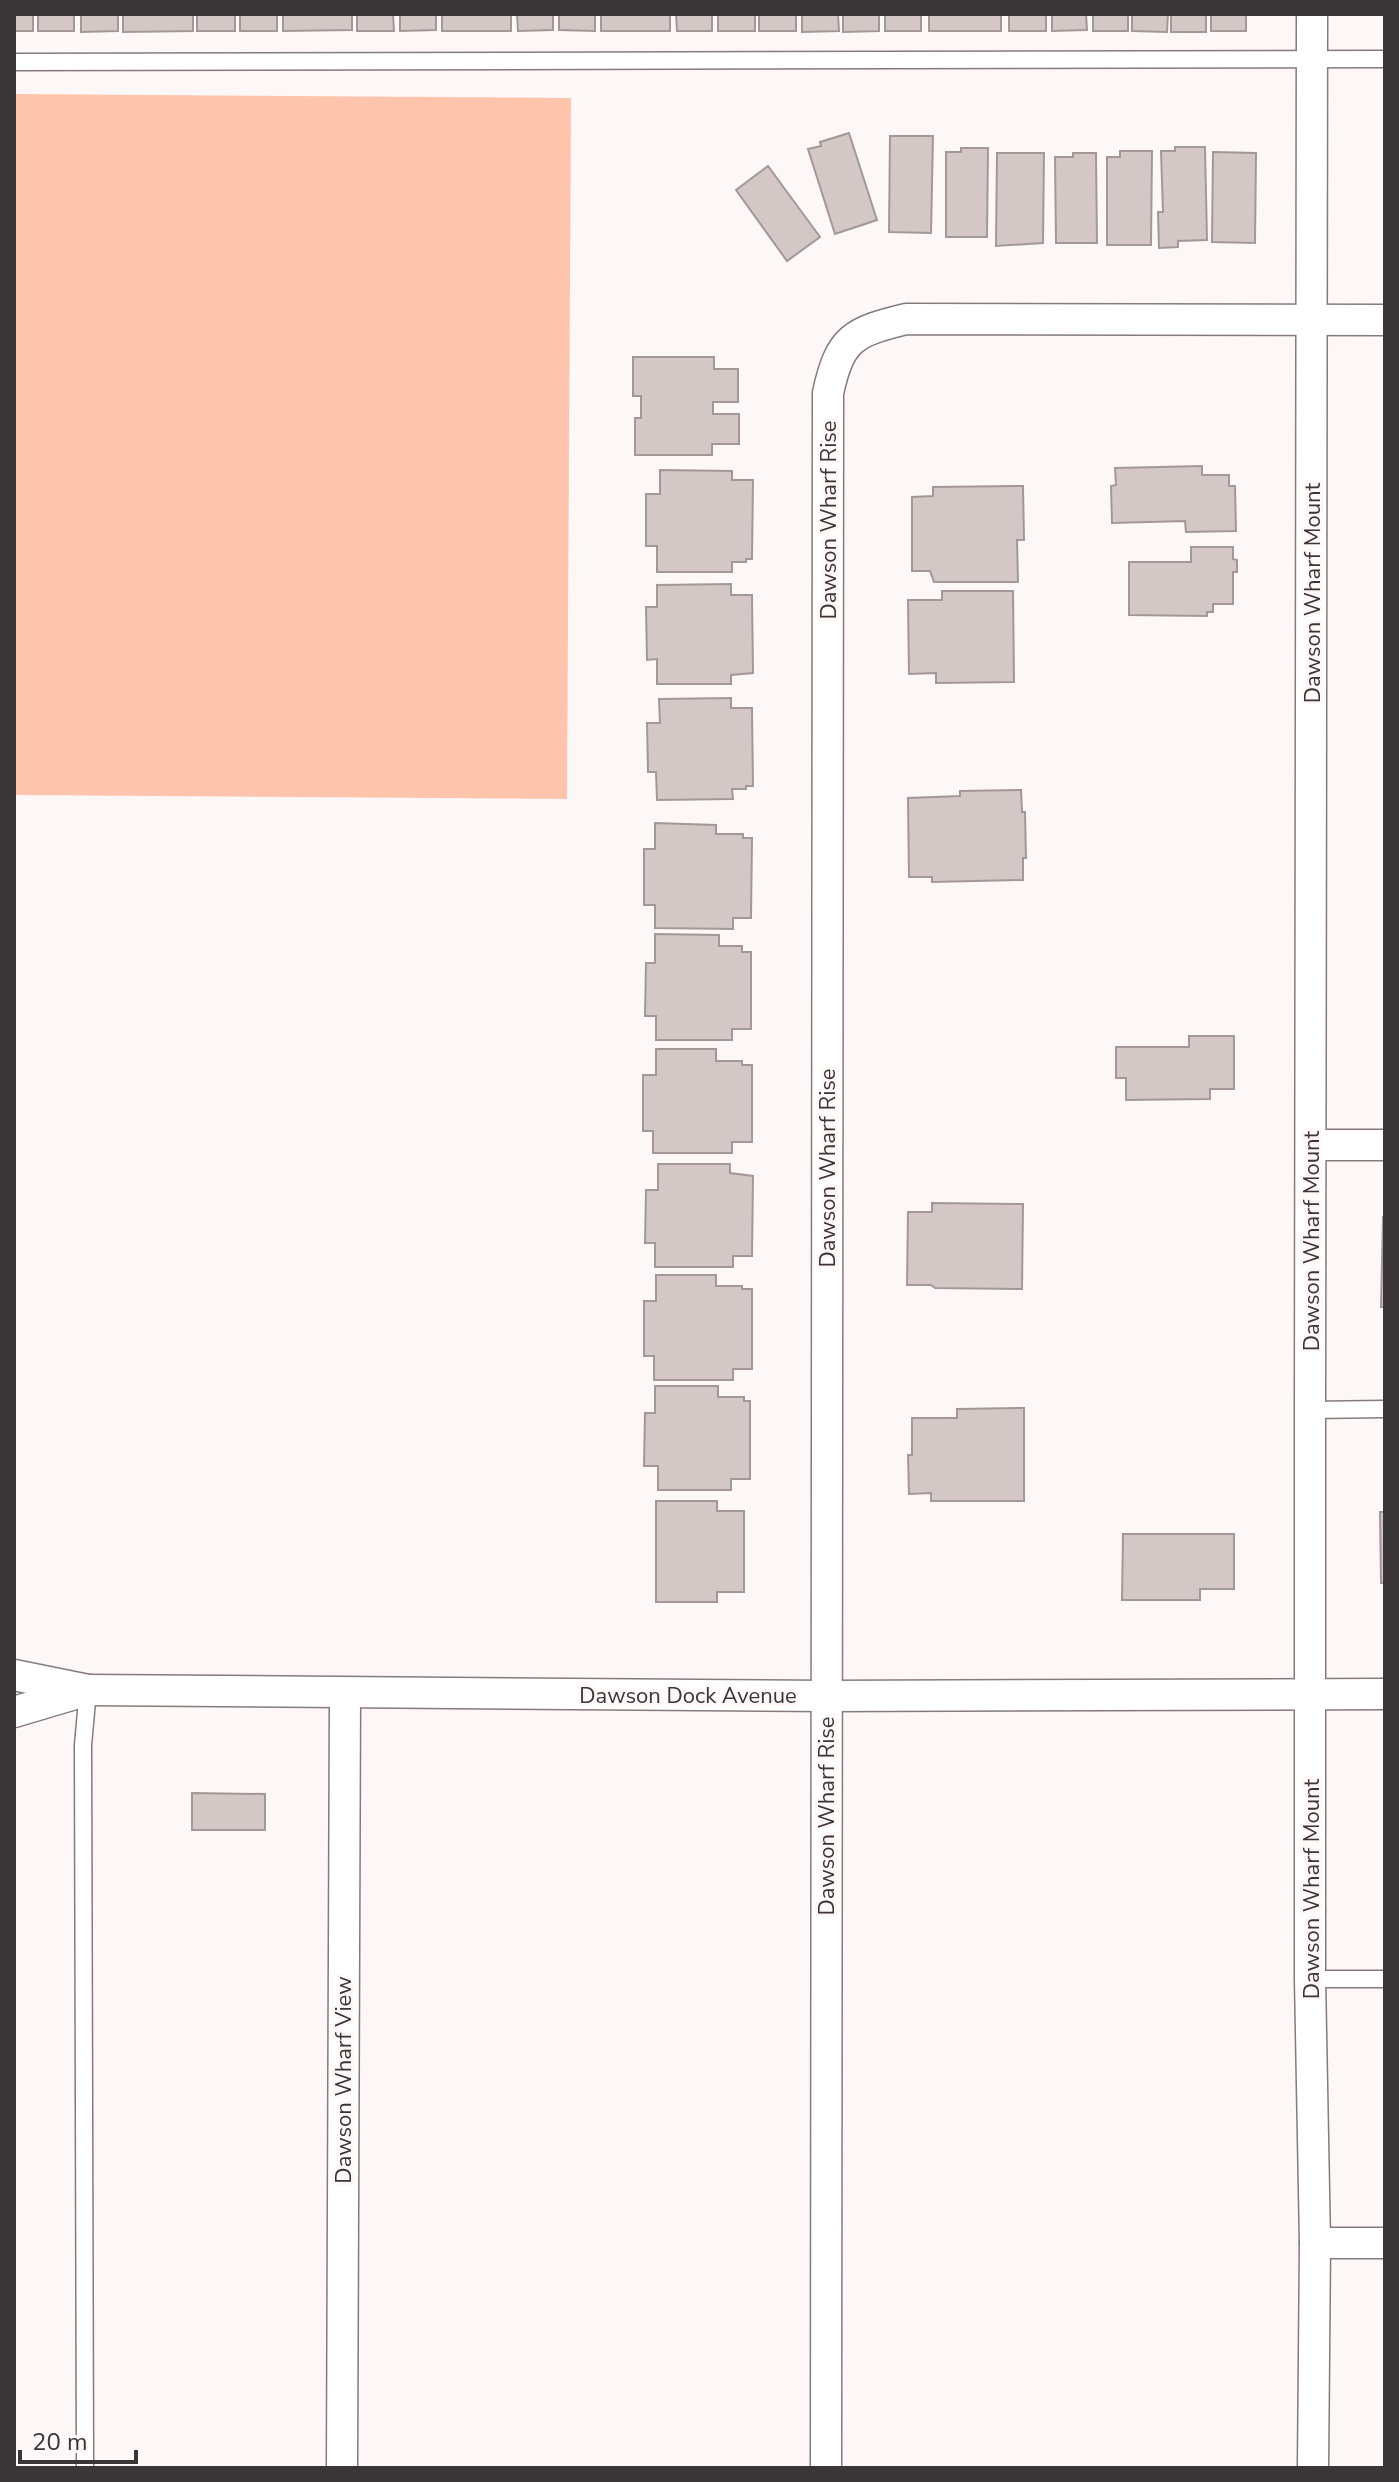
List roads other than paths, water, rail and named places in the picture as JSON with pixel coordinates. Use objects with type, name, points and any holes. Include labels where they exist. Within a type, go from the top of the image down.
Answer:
[{"type":"street","name":"Dawson Wharf Mount","points":[[1312,14],[1310,1979],[1315,2243],[1313,2468]]},
{"type":"street","name":"Dawson Wharf Rise","points":[[826,2468],[828,393],[835,363],[853,336],[906,319],[1385,320]]},
{"type":"street","points":[[1311,1145],[1385,1145]]},
{"type":"street","name":"Dawson Dock Avenue","points":[[14,1675],[88,1690],[826,1696],[1385,1694]]},
{"type":"street","name":"Dawson Dock Avenue","points":[[14,1712],[88,1690]]},
{"type":"street","name":"Dawson Wharf View","points":[[342,2468],[345,1693]]},
{"type":"street","points":[[1315,2243],[1385,2243]]},
{"type":"lane","points":[[14,62],[1385,59]]},
{"type":"lane","points":[[1310,1410],[1385,1409]]},
{"type":"lane","points":[[85,2468],[83,1745],[88,1690]]},
{"type":"lane","points":[[1310,1979],[1385,1979]]}]
